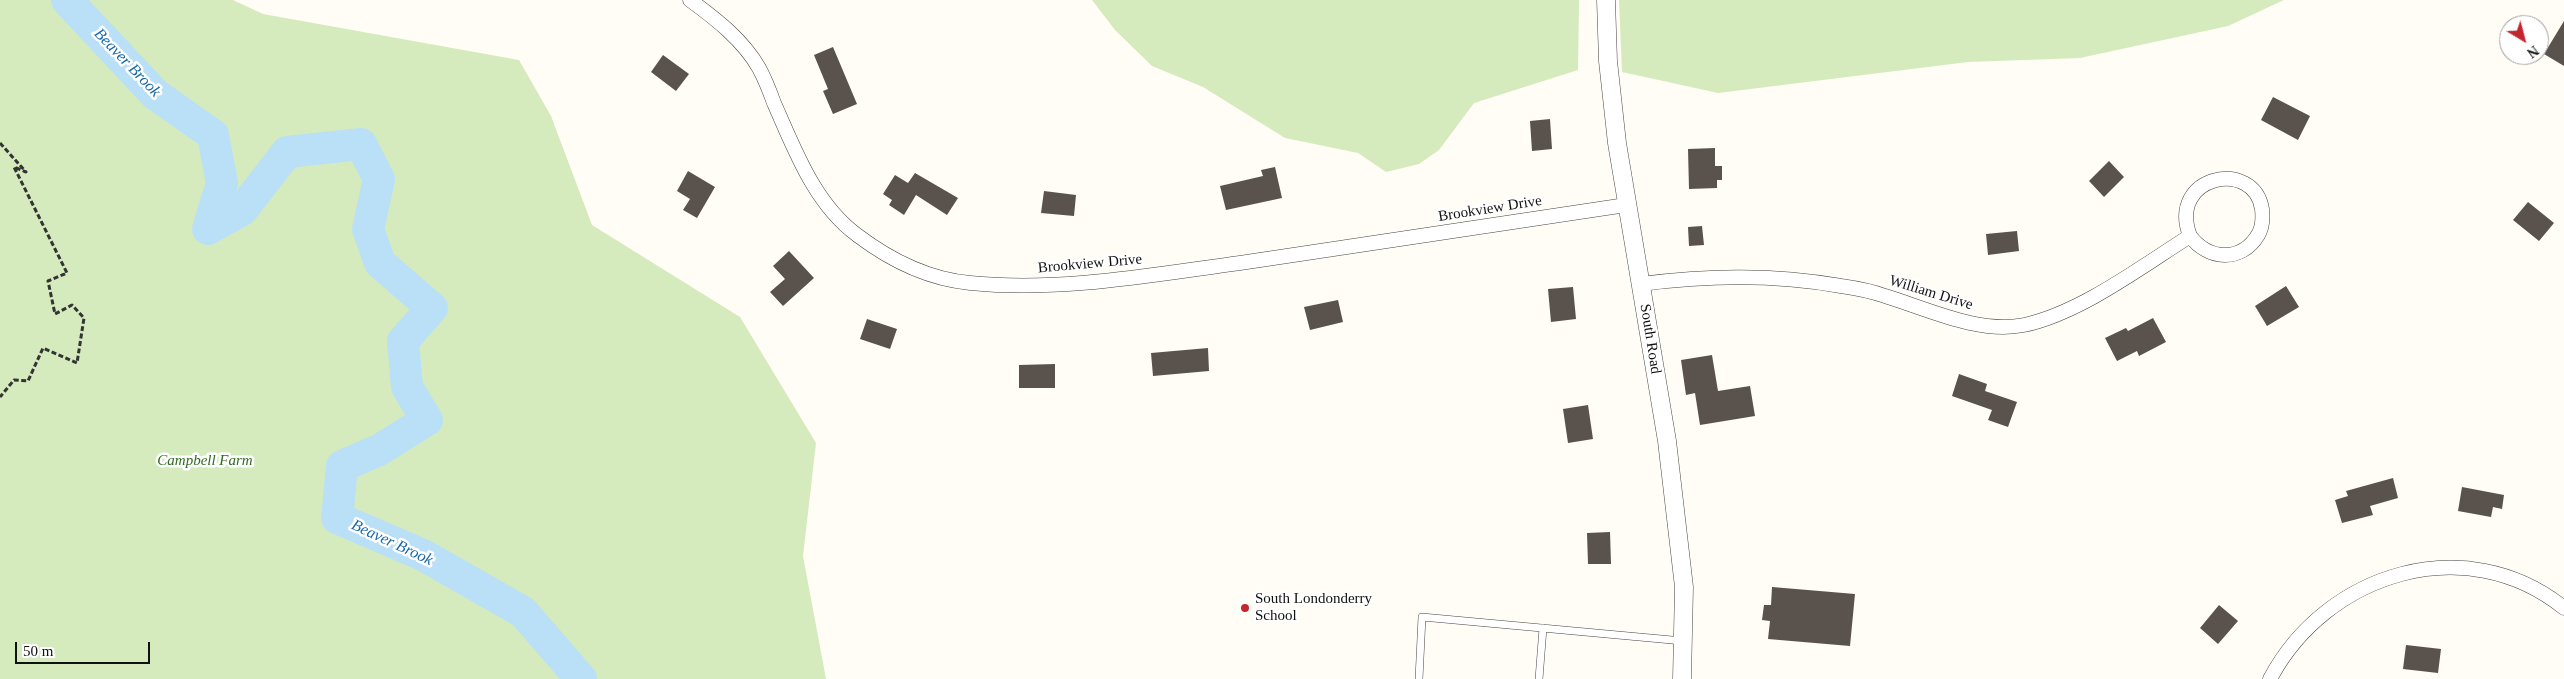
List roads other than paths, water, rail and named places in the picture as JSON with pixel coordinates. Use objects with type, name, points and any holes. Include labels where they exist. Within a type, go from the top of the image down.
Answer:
[{"type":"street","name":"Brookview Drive","points":[[690,0],[719,22],[748,52],[760,69],[802,167],[825,203],[854,233],[888,257],[927,274],[948,279],[968,283],[1032,286],[1095,281],[1472,230],[1626,205]]},
{"type":"street","name":"South Road","points":[[1606,0],[1608,61],[1626,205],[1667,441],[1684,587],[1682,679]]},
{"type":"street","points":[[2221,178],[2234,179],[2246,185],[2255,194],[2261,205],[2262,224],[2254,242],[2245,250],[2233,255],[2220,256],[2208,253],[2197,246],[2190,236],[2185,224],[2185,211],[2189,199],[2203,185],[2221,178]]},
{"type":"street","name":"William Drive","points":[[1641,284],[1678,279],[1737,276],[1799,280],[1882,295],[1972,323],[2022,326],[2068,310],[2190,236]]},
{"type":"street","points":[[2270,679],[2290,646],[2320,615],[2356,591],[2396,575],[2438,568],[2482,571],[2523,584],[2564,608]]},
{"type":"lane","points":[[1419,679],[1422,617],[1683,641]]},
{"type":"lane","points":[[1539,679],[1543,628]]},
{"type":"waterway","name":"Beaver Brook","points":[[67,0],[155,94],[213,135],[222,183],[208,229],[242,210],[287,152],[361,144],[379,179],[368,229],[380,263],[432,308],[403,341],[407,387],[427,420],[379,450],[342,466],[337,518],[423,555],[523,612],[581,679]]},
{"type":"place","name":"South Londonderry School","points":[[1245,608]]},
{"type":"park label","name":"Campbell Farm","points":[[205,461]]}]
